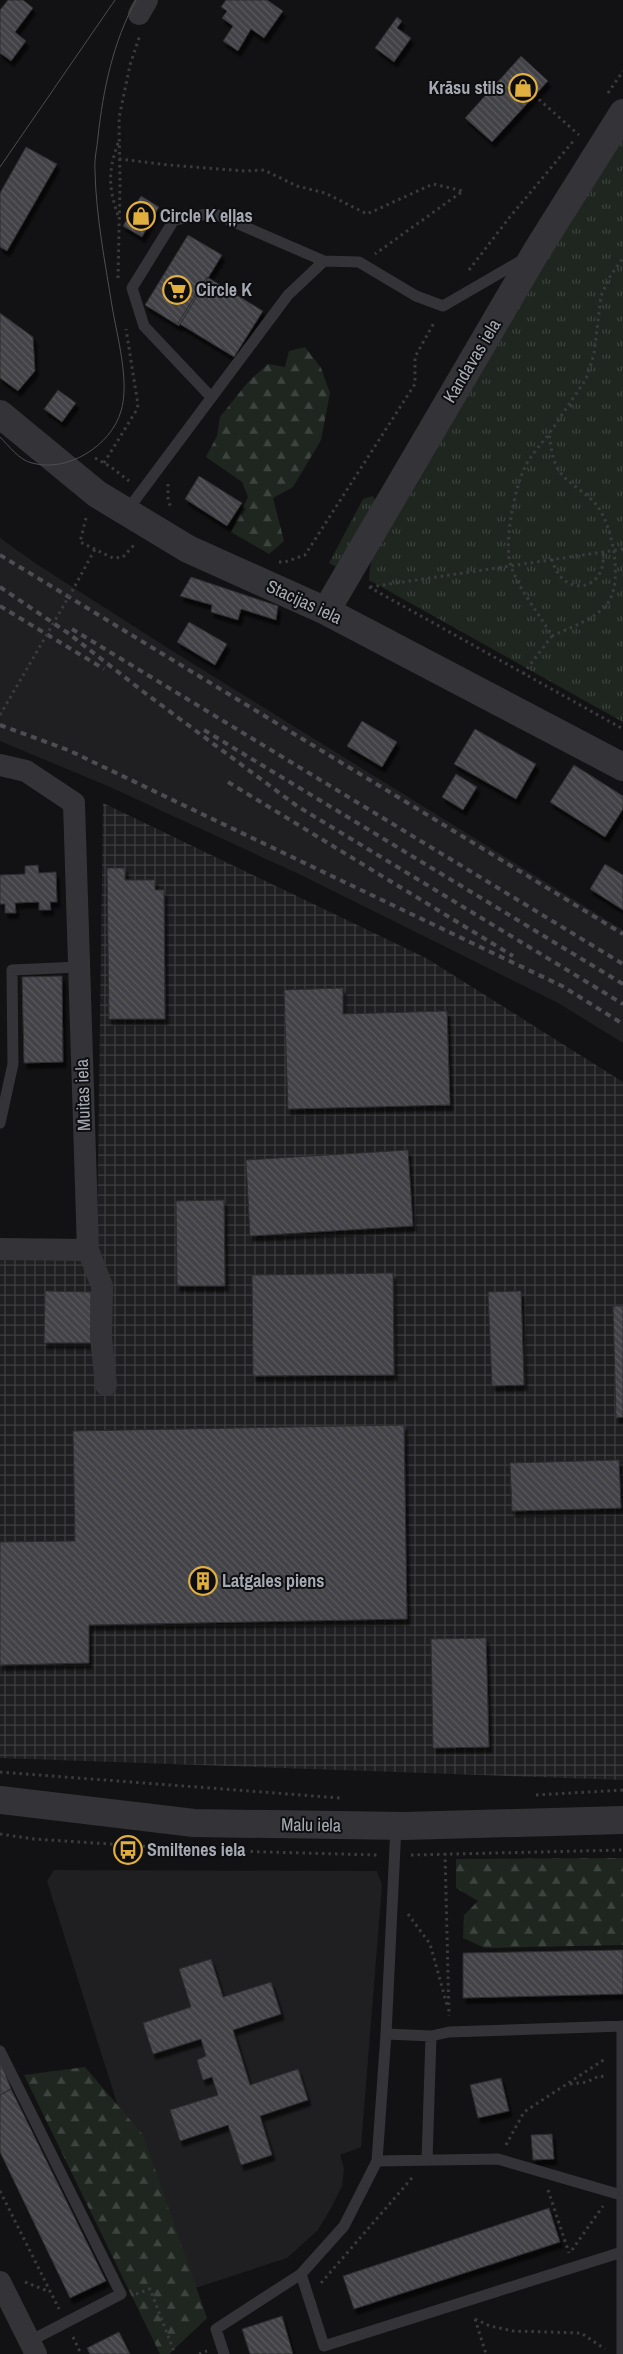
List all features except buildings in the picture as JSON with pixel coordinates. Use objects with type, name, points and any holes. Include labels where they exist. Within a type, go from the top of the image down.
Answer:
[{"type":"street","name":"Kandavas iela","points":[[326,611],[536,252],[623,113]]},
{"type":"street","name":"Stacijas iela","points":[[0,414],[97,494],[125,513],[218,564],[326,611],[623,767]]},
{"type":"street","name":"Muitas iela","points":[[0,765],[26,771],[74,803],[88,1250],[102,1286],[102,1338],[106,1385]]},
{"type":"street","points":[[0,1249],[88,1250]]},
{"type":"street","name":"Malu iela","points":[[0,1800],[194,1823],[396,1826],[623,1820]]},
{"type":"street","points":[[0,2282],[5,2304],[33,2347]]},
{"type":"lane","points":[[211,397],[144,326],[132,288],[174,220],[214,213],[324,261],[362,264],[416,296],[442,306],[536,252]]},
{"type":"lane","points":[[125,513],[288,295],[324,261]]},
{"type":"lane","points":[[0,1123],[13,1064],[6,970],[79,968]]},
{"type":"lane","points":[[224,2354],[216,2329],[301,2274],[344,2226],[377,2161],[386,2034],[396,1826]]},
{"type":"lane","points":[[386,2034],[431,2036],[449,2032],[622,2026],[622,2077],[616,2194],[622,2252],[622,2354]]},
{"type":"lane","points":[[427,2160],[431,2036]]},
{"type":"lane","points":[[0,2051],[121,2294],[66,2322],[33,2347]]},
{"type":"lane","points":[[377,2161],[498,2159],[616,2194]]},
{"type":"lane","points":[[301,2274],[325,2350],[469,2299],[622,2252]]},
{"type":"path","points":[[118,280],[120,221],[119,118],[143,15]]},
{"type":"path","points":[[534,95],[579,135]]},
{"type":"path","points":[[119,140],[111,163],[110,191],[120,221]]},
{"type":"path","points":[[119,159],[245,171],[264,170],[297,186],[325,194],[367,214],[433,184],[463,191],[362,264]]},
{"type":"path","points":[[552,636],[519,584],[510,565],[510,536],[522,475],[527,464],[570,405],[586,379],[594,354],[601,296],[609,278],[623,258]]},
{"type":"path","points":[[428,316],[435,319]]},
{"type":"path","points":[[104,463],[138,405],[126,328]]},
{"type":"path","points":[[570,405],[575,409]]},
{"type":"path","points":[[523,674],[552,636],[585,620],[607,604],[614,588],[615,562],[613,550],[599,509],[559,471],[549,434]]},
{"type":"path","points":[[111,467],[141,490],[179,513]]},
{"type":"path","points":[[168,479],[168,498],[171,509]]},
{"type":"path","points":[[85,517],[80,542],[113,558],[123,557],[134,544]]},
{"type":"path","points":[[623,548],[369,587],[623,729]]},
{"type":"path","points":[[0,715],[95,549]]},
{"type":"path","points":[[552,559],[555,571],[563,580],[573,585],[583,586],[601,574],[604,562],[603,552]]},
{"type":"path","points":[[273,562],[285,562],[305,555]]},
{"type":"path","points":[[0,1772],[346,1798]]},
{"type":"path","points":[[534,1795],[623,1790]]},
{"type":"path","points":[[446,1853],[449,2032]]},
{"type":"path","points":[[393,1893],[430,1944],[449,2011]]},
{"type":"path","points":[[498,2159],[524,2112],[622,2048]]},
{"type":"path","points":[[569,2084],[587,2082],[599,2076],[622,2077]]},
{"type":"path","points":[[320,2290],[321,2284],[427,2160]]},
{"type":"path","points":[[543,2173],[573,2267]]},
{"type":"path","points":[[0,2191],[81,2354]]},
{"type":"path","points":[[569,2255],[616,2194]]},
{"type":"path","points":[[134,2295],[150,2289],[175,2354]]},
{"type":"path","points":[[469,2299],[486,2354]]},
{"type":"path","points":[[475,2319],[490,2326],[512,2330],[581,2333],[612,2354]]},
{"type":"shaded area","points":[[0,538],[35,563],[174,652],[623,930],[623,1043],[558,1003],[303,876],[110,787],[0,741]]},
{"type":"shaded area","points":[[103,803],[426,958],[623,1082],[623,1780],[0,1758],[0,1252],[97,1240]]},
{"type":"shaded area","points":[[54,1870],[377,1871],[382,1885],[361,2147],[340,2155],[344,2168],[342,2186],[331,2208],[318,2230],[287,2258],[177,2294],[47,1881]]},
{"type":"green space","points":[[623,137],[623,722],[369,580],[375,550],[395,504]]},
{"type":"green space","points":[[305,347],[321,368],[330,393],[321,440],[293,487],[273,498],[284,541],[269,554],[231,532],[248,497],[242,482],[206,457],[217,436],[220,417],[248,382],[268,364],[285,367],[289,351]]},
{"type":"green space","points":[[373,496],[377,505],[336,567],[329,563],[363,499]]},
{"type":"green space","points":[[623,1858],[623,1945],[485,1948],[463,1938],[464,1915],[478,1901],[456,1888],[456,1859]]},
{"type":"green space","points":[[85,2067],[143,2135],[207,2318],[169,2354],[160,2354],[24,2075]]},
{"type":"tram line","points":[[0,167],[115,0]]},
{"type":"tram line","points":[[0,437],[14,452],[27,461],[45,465],[59,464],[86,454],[98,445],[116,424],[121,411],[124,387],[123,373],[101,239],[95,163],[100,119],[110,67],[121,33],[136,0]]},
{"type":"railway","points":[[0,555],[623,934]]},
{"type":"railway","points":[[0,587],[68,633],[297,806],[623,1004]]},
{"type":"railway","points":[[0,606],[104,669]]},
{"type":"railway","points":[[72,629],[623,964]]},
{"type":"railway","points":[[0,725],[68,750],[562,986],[623,1024]]},
{"type":"railway","points":[[204,730],[623,984]]},
{"type":"railway","points":[[228,782],[513,956]]},
{"type":"place","name":"Krāsu stils","points":[[523,88]]},
{"type":"place","name":"Circle K eļļas","points":[[141,216]]},
{"type":"place","name":"Circle K","points":[[177,290]]},
{"type":"place","name":"Latgales piens","points":[[203,1581]]},
{"type":"place","name":"Smiltenes iela","points":[[128,1850]]}]
